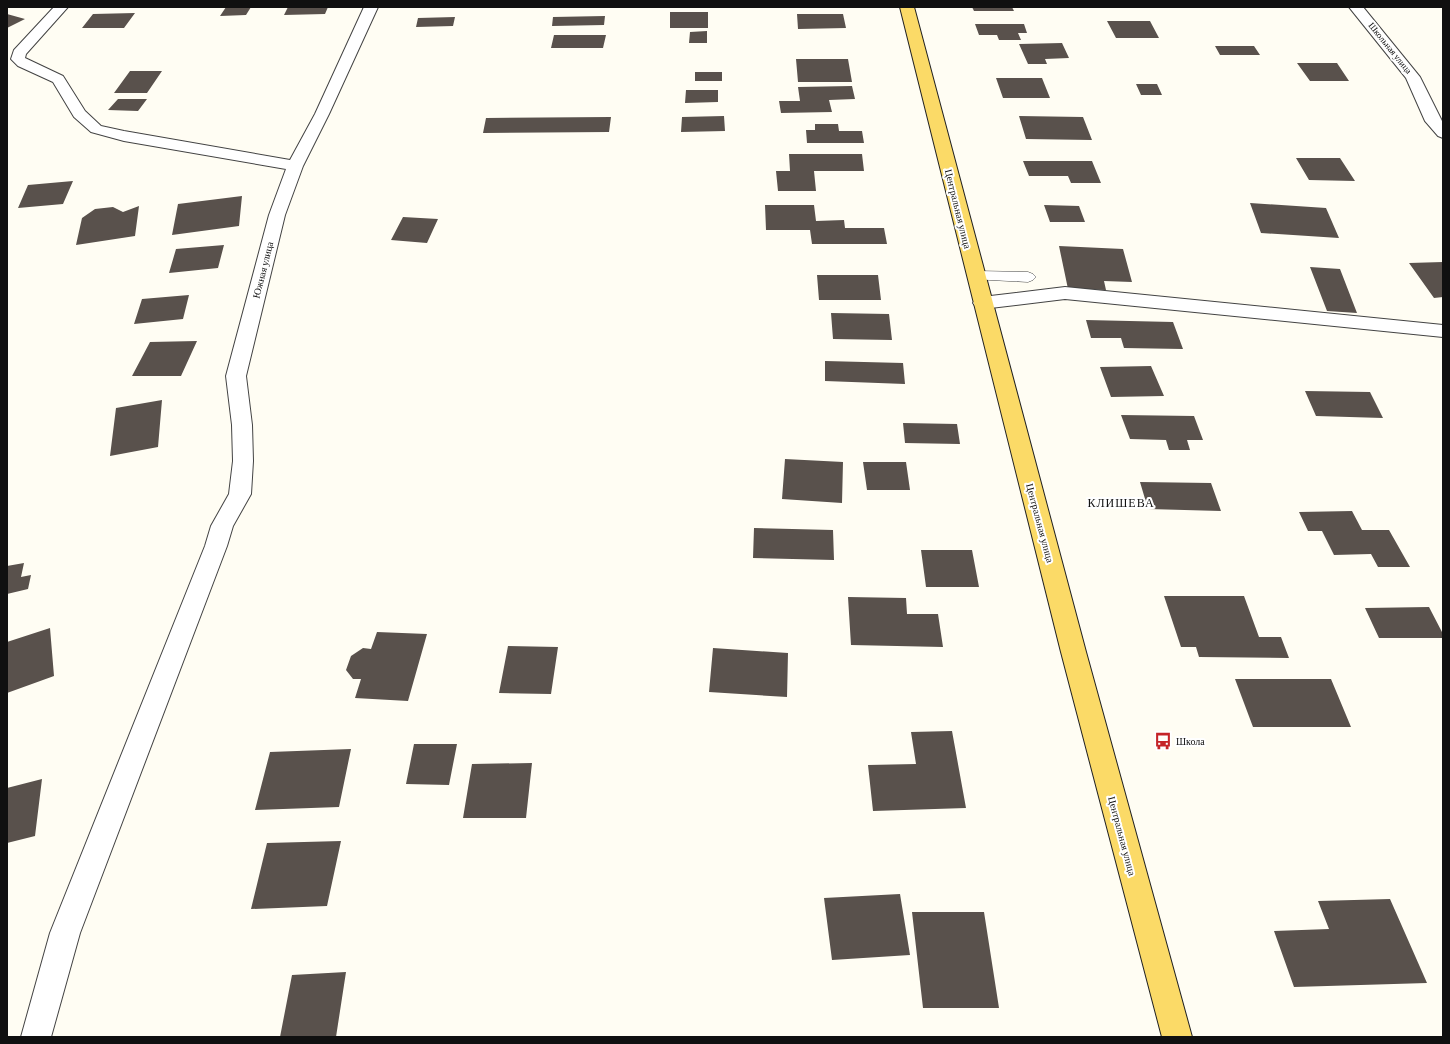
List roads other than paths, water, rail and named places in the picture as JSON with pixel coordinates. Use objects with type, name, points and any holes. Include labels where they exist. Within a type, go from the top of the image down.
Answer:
[{"type":"main road","name":"Центральная улица","points":[[907,7],[982,303],[1122,836],[1177,1037]]},
{"type":"street","points":[[61,7],[19,53],[18,59],[23,63],[58,79],[79,114],[96,129],[124,136],[295,166]]},
{"type":"street","name":"Южная улица","points":[[36,1037],[65,933],[216,546],[222,526],[240,494],[243,461],[236,376],[277,215],[295,166],[322,114],[371,7]]},
{"type":"street","name":"Школьная улица","points":[[1356,7],[1413,77],[1433,121],[1443,133]]},
{"type":"street","points":[[982,303],[1065,293],[1139,302],[1443,331]]},
{"type":"lane","points":[[976,276],[1028,277]]},
{"type":"place","name":"Школа","points":[[1163,741]]},
{"type":"district","name":"КЛИШЕВА","points":[[1121,503]]}]
